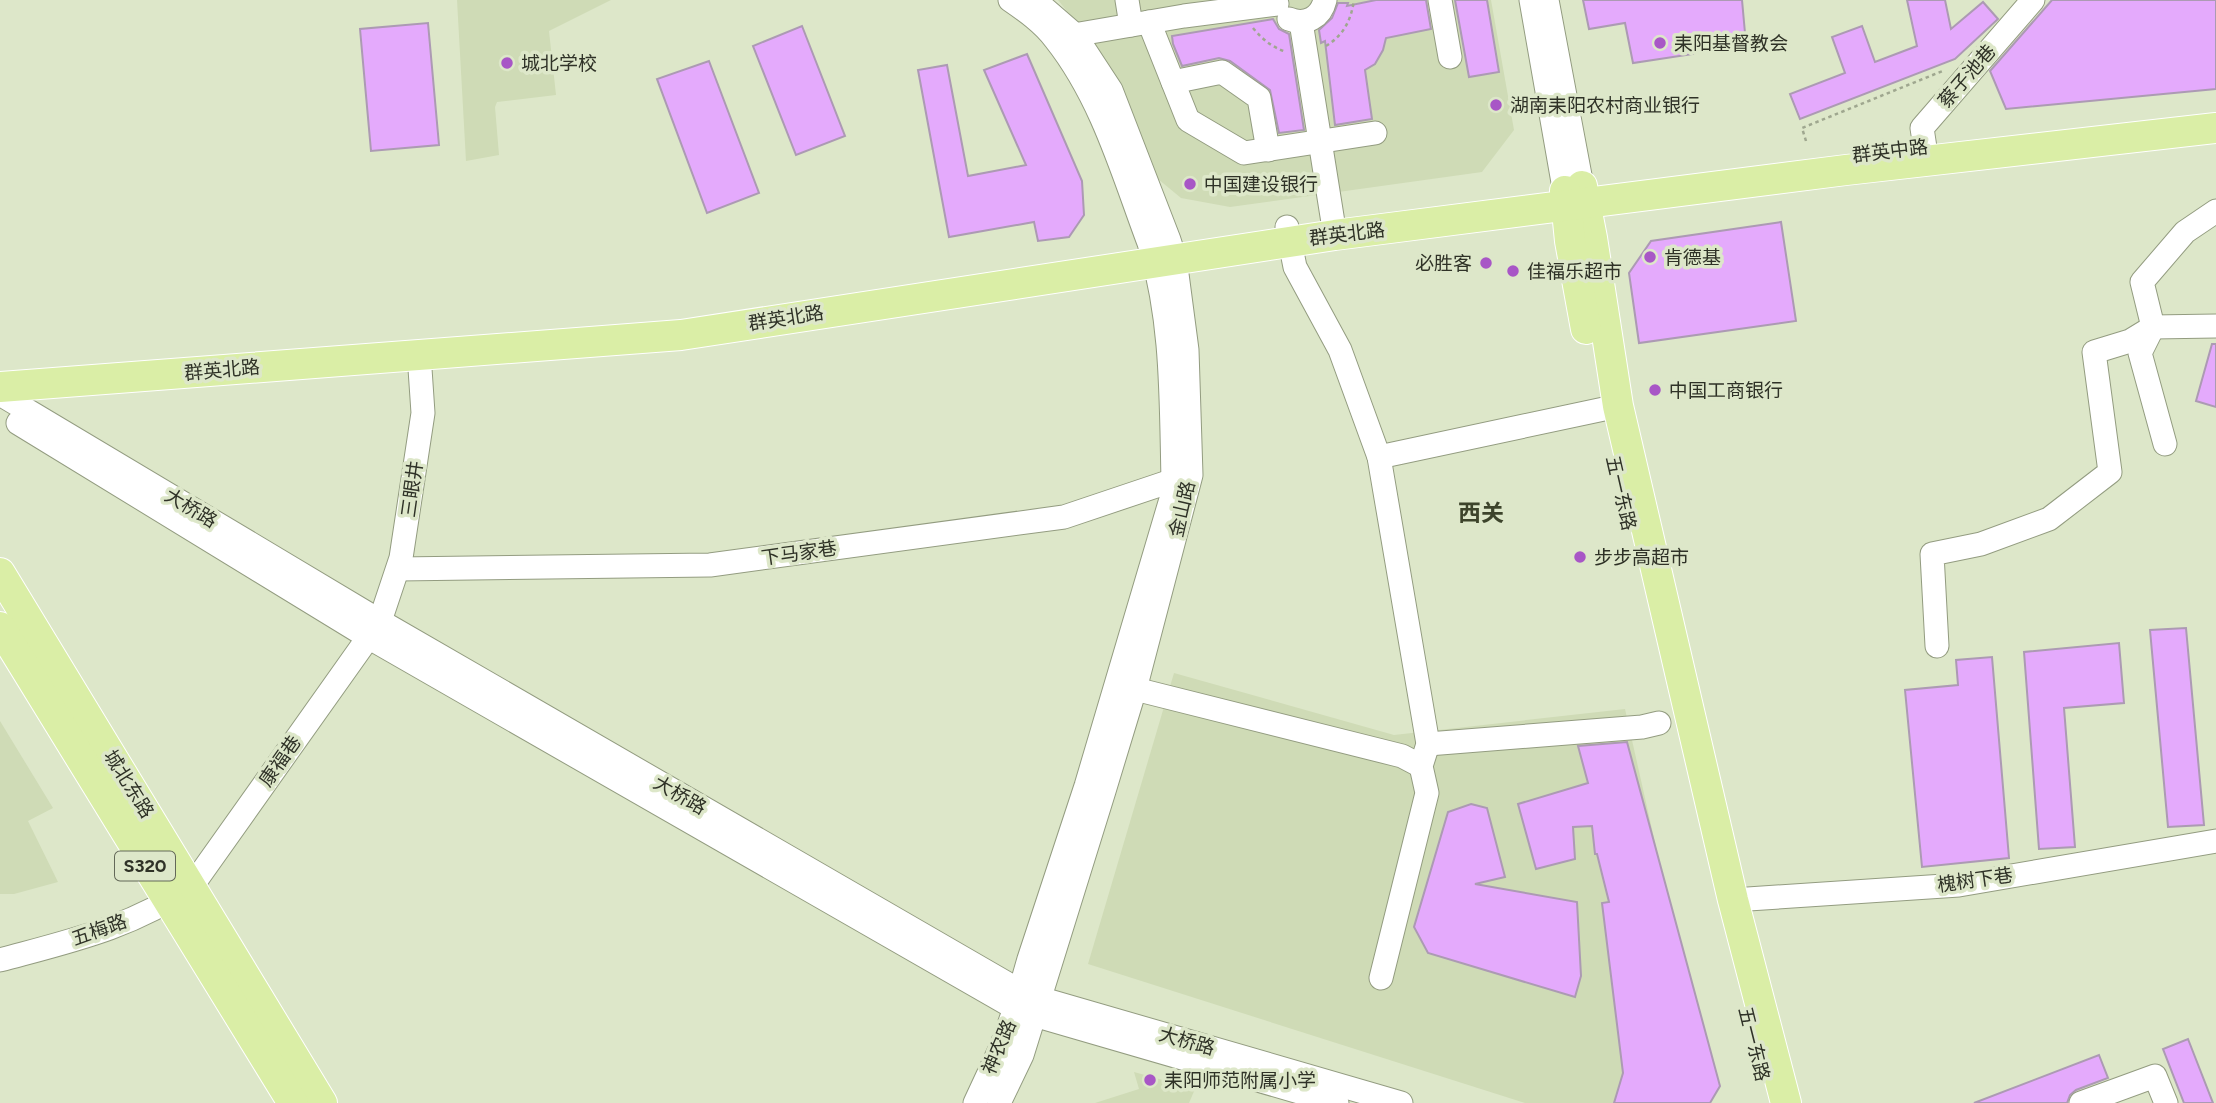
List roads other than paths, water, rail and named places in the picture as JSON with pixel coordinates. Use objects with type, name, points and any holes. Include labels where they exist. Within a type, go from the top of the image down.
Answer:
[{"type":"main road","name":"群英中路","points":[[1575,196],[1926,154],[2216,113]]},
{"type":"main road","name":"群英中路","points":[[1926,154],[2216,128]]},
{"type":"main road","name":"群英北路","points":[[0,369],[431,334],[684,318],[1575,196]]},
{"type":"main road","name":"五一东路","points":[[1575,196],[1570,241],[1732,900],[1786,1103]]},
{"type":"main road","name":"群英北路","points":[[0,387],[681,335],[1162,251]]},
{"type":"main road","name":"五一东路","points":[[1609,407],[1673,724],[1769,1103]]},
{"type":"main road","name":"城北东路","points":[[0,573],[180,894],[293,1103]]},
{"type":"main road","name":"城北东路","points":[[0,627],[322,1103]]},
{"type":"street","name":"金山路","points":[[1010,0],[1065,36]]},
{"type":"street","name":"金山路","points":[[1027,1003],[1135,689],[1182,477],[1162,251],[1111,90],[1035,0]]},
{"type":"street","points":[[1127,0],[1173,82],[1188,120],[1244,153],[1375,133]]},
{"type":"street","points":[[1065,36],[1140,23],[1183,8],[1276,2],[1287,18],[1301,22],[1318,15],[1325,0]]},
{"type":"street","points":[[1440,0],[1450,57]]},
{"type":"street","name":"五一东路","points":[[1531,0],[1575,196]]},
{"type":"street","name":"五一东路","points":[[1547,0],[1575,196]]},
{"type":"street","name":"蔡子池巷","points":[[1926,154],[1922,128],[2034,0]]},
{"type":"street","points":[[1301,22],[1334,227]]},
{"type":"street","points":[[1173,82],[1222,72],[1259,98],[1268,150]]},
{"type":"street","points":[[2165,444],[2140,353],[2153,327],[2142,282],[2185,232],[2216,211]]},
{"type":"street","points":[[1288,234],[1295,267],[1340,350],[1379,457],[1428,744],[1421,766],[1427,793],[1381,978]]},
{"type":"street","points":[[1937,646],[1932,554],[1980,544],[2049,519],[2110,472],[2094,352],[2130,341],[2153,327],[2216,326]]},
{"type":"street","name":"三眼井","points":[[374,629],[401,558],[423,413],[419,354]]},
{"type":"street","name":"大桥路","points":[[0,394],[374,629]]},
{"type":"street","points":[[1379,457],[1609,407]]},
{"type":"street","name":"大桥路","points":[[0,412],[1027,1003],[1337,1103]]},
{"type":"street","name":"金山路","points":[[1027,1003],[1086,786],[1171,499],[1182,477]]},
{"type":"street","name":"下马家巷","points":[[398,569],[710,565],[1063,517],[1182,477]]},
{"type":"street","name":"康福巷","points":[[180,894],[374,629]]},
{"type":"street","points":[[1135,689],[1402,756],[1421,766]]},
{"type":"street","points":[[1428,744],[1642,727],[1659,723]]},
{"type":"street","name":"槐树下巷","points":[[1732,900],[1959,884],[2216,841]]},
{"type":"street","name":"五梅路","points":[[0,960],[103,932],[180,894]]},
{"type":"street","name":"大桥路","points":[[1027,1003],[1401,1103]]},
{"type":"street","name":"神农路","points":[[975,1103],[1002,1045],[1027,1003]]},
{"type":"street","name":"神农路","points":[[999,1103],[1022,1055],[1027,1003]]},
{"type":"street","points":[[2081,1103],[2155,1076],[2166,1103]]},
{"type":"place","name":"耒阳基督教会","points":[[1660,43]]},
{"type":"place","name":"城北学校","points":[[507,63]]},
{"type":"place","name":"湖南耒阳农村商业银行","points":[[1496,105]]},
{"type":"place","name":"中国建设银行","points":[[1190,184]]},
{"type":"place","name":"肯德基","points":[[1650,257]]},
{"type":"place","name":"必胜客","points":[[1486,263]]},
{"type":"place","name":"佳福乐超市","points":[[1513,271]]},
{"type":"place","name":"中国工商银行","points":[[1655,390]]},
{"type":"place","name":"步步高超市","points":[[1580,557]]},
{"type":"place","name":"耒阳师范附属小学","points":[[1150,1080]]},
{"type":"district","name":"西关","points":[[1481,513]]}]
